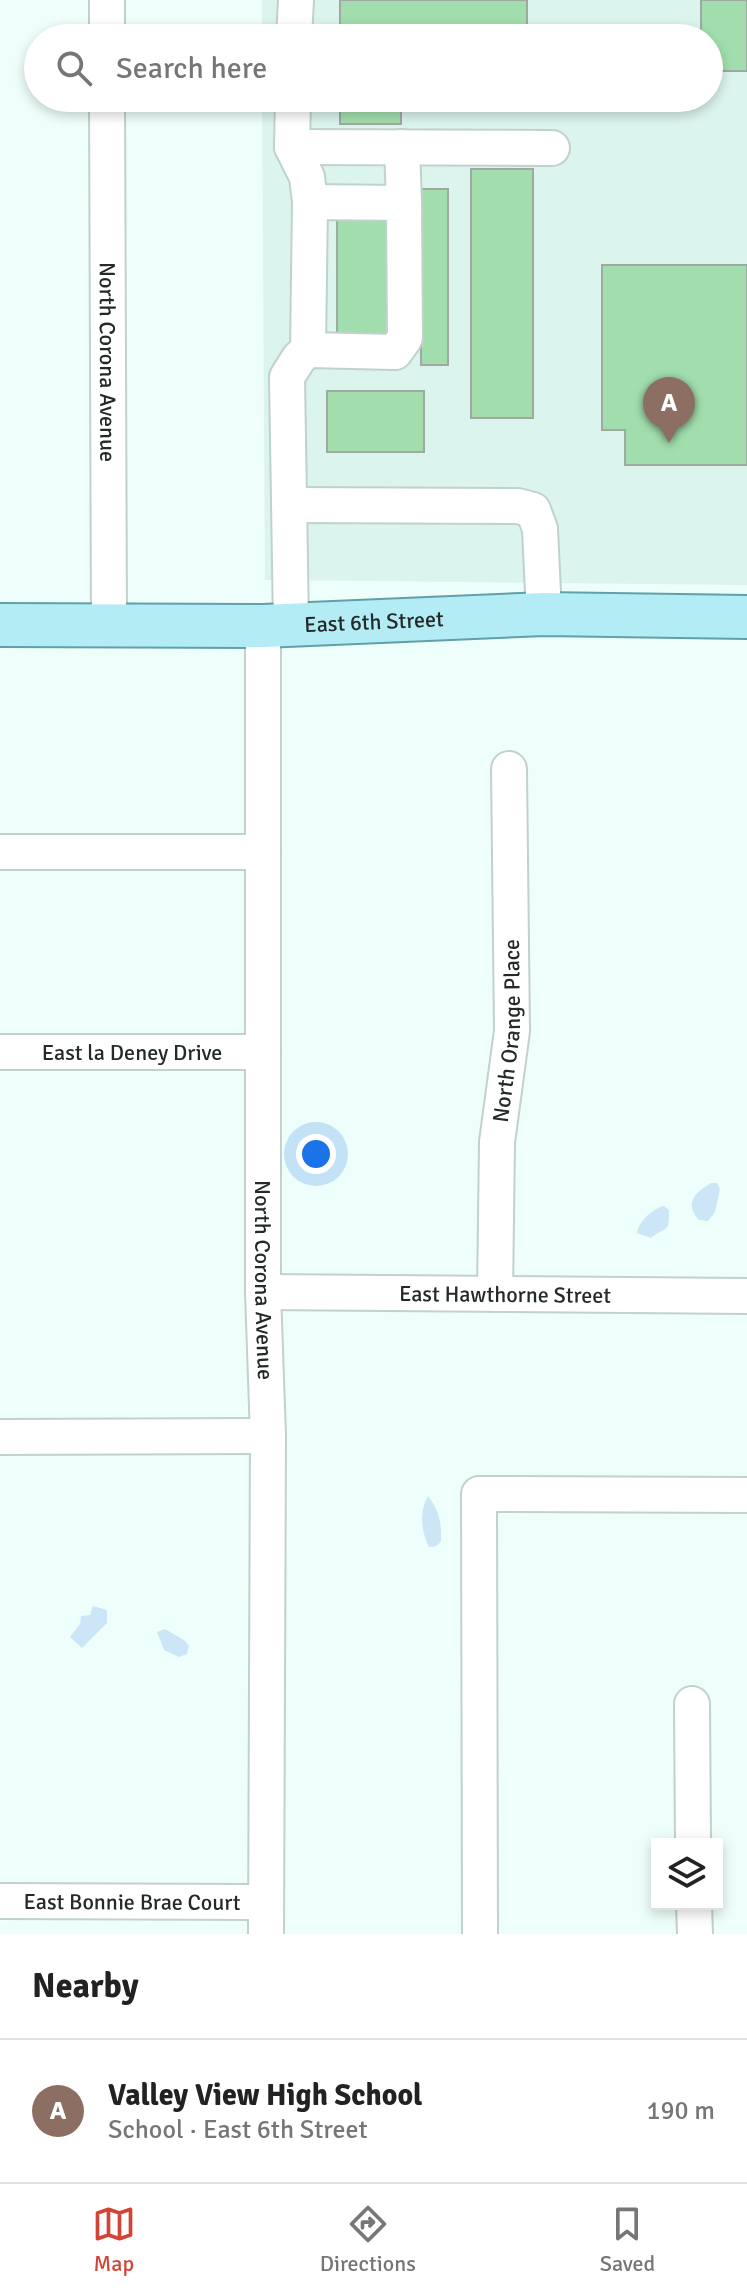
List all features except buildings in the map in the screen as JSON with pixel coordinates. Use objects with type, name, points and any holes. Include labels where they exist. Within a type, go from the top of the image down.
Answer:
[{"type":"main road","name":"East 6th Street","points":[[0,625],[277,626],[544,614],[747,617]]},
{"type":"street","points":[[107,0],[107,24]]},
{"type":"street","points":[[295,24],[296,0]]},
{"type":"street","name":"North Corona Avenue","points":[[107,112],[109,625]]},
{"type":"street","points":[[293,112],[292,147],[307,177],[310,202],[308,350],[395,352],[405,338],[402,147]]},
{"type":"street","points":[[292,147],[552,148]]},
{"type":"street","points":[[310,202],[404,203]]},
{"type":"street","name":"North Corona Avenue","points":[[266,1918],[268,1436],[263,1292],[263,852],[277,626],[289,505],[287,377],[308,350]]},
{"type":"street","points":[[289,505],[518,506],[533,510],[540,529],[544,614]]},
{"type":"street","name":"North Orange Place","points":[[495,1294],[497,1142],[512,1031],[509,769]]},
{"type":"street","points":[[0,852],[263,852]]},
{"type":"street","name":"East la Deney Drive","points":[[0,1052],[263,1052]]},
{"type":"street","name":"East Hawthorne Street","points":[[263,1292],[747,1296]]},
{"type":"street","points":[[0,1437],[268,1436]]},
{"type":"street","points":[[480,1934],[479,1494],[747,1495]]},
{"type":"street","points":[[692,1704],[693,1838]]},
{"type":"street","name":"East Bonnie Brae Court","points":[[0,1901],[266,1918]]},
{"type":"street","points":[[694,1910],[695,1934]]},
{"type":"shaded area","points":[[262,0],[747,0],[747,585],[265,580],[262,112],[723,112],[723,24],[262,24]]},
{"type":"water","points":[[711,1183],[717,1183],[720,1189],[715,1212],[708,1221],[699,1220],[692,1208],[693,1198]]},
{"type":"water","points":[[664,1206],[669,1210],[666,1228],[651,1238],[637,1233],[647,1216]]},
{"type":"water","points":[[428,1496],[437,1512],[441,1535],[437,1546],[429,1547],[422,1522]]},
{"type":"water","points":[[93,1606],[107,1610],[107,1623],[82,1648],[70,1637],[80,1624],[81,1616],[90,1615]]},
{"type":"water","points":[[165,1629],[184,1640],[189,1646],[187,1654],[179,1657],[164,1650],[157,1632]]},
{"type":"place","name":"Valley View High School","points":[[669,443]]}]
